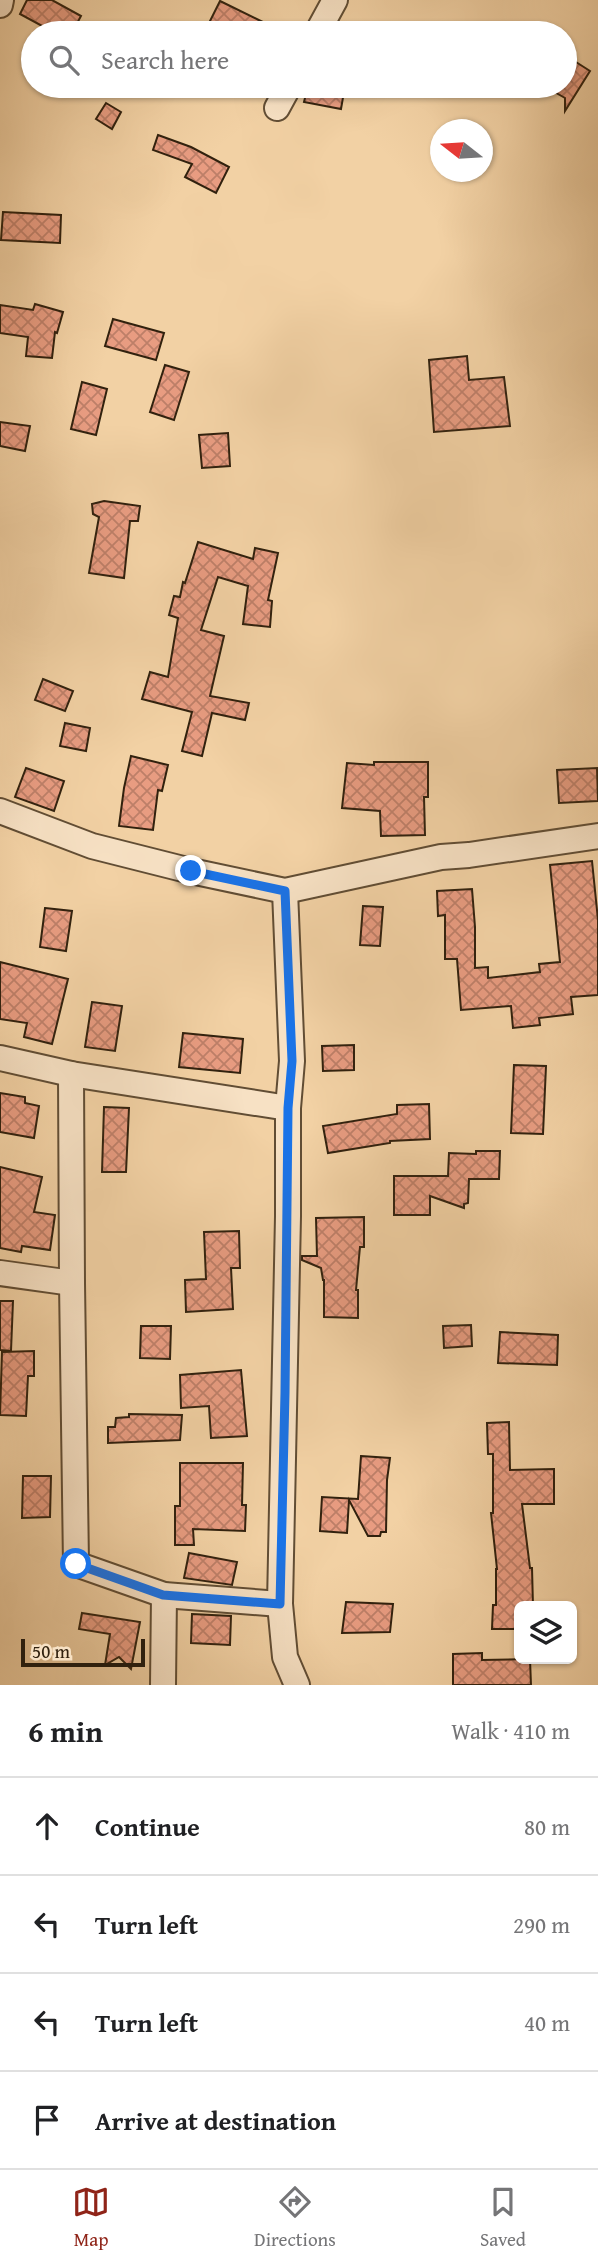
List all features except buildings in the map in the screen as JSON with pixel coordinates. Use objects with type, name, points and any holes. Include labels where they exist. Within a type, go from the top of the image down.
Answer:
[{"type":"street","points":[[0,5],[1,0]]},
{"type":"street","points":[[324,21],[335,0]]},
{"type":"street","points":[[277,108],[282,98]]},
{"type":"street","points":[[0,811],[92,846],[285,891],[441,857],[598,836]]},
{"type":"street","points":[[285,891],[292,1061],[288,1108],[288,1243],[280,1604],[285,1657],[297,1685]]},
{"type":"street","points":[[0,1058],[71,1074],[288,1108]]},
{"type":"street","points":[[71,1074],[76,1564],[163,1595],[280,1604]]},
{"type":"street","points":[[0,1273],[72,1283]]},
{"type":"street","points":[[163,1595],[163,1685]]},
{"type":"route","points":[[76,1564],[163,1595],[280,1604],[288,1108],[292,1061],[285,891],[191,871]]}]
